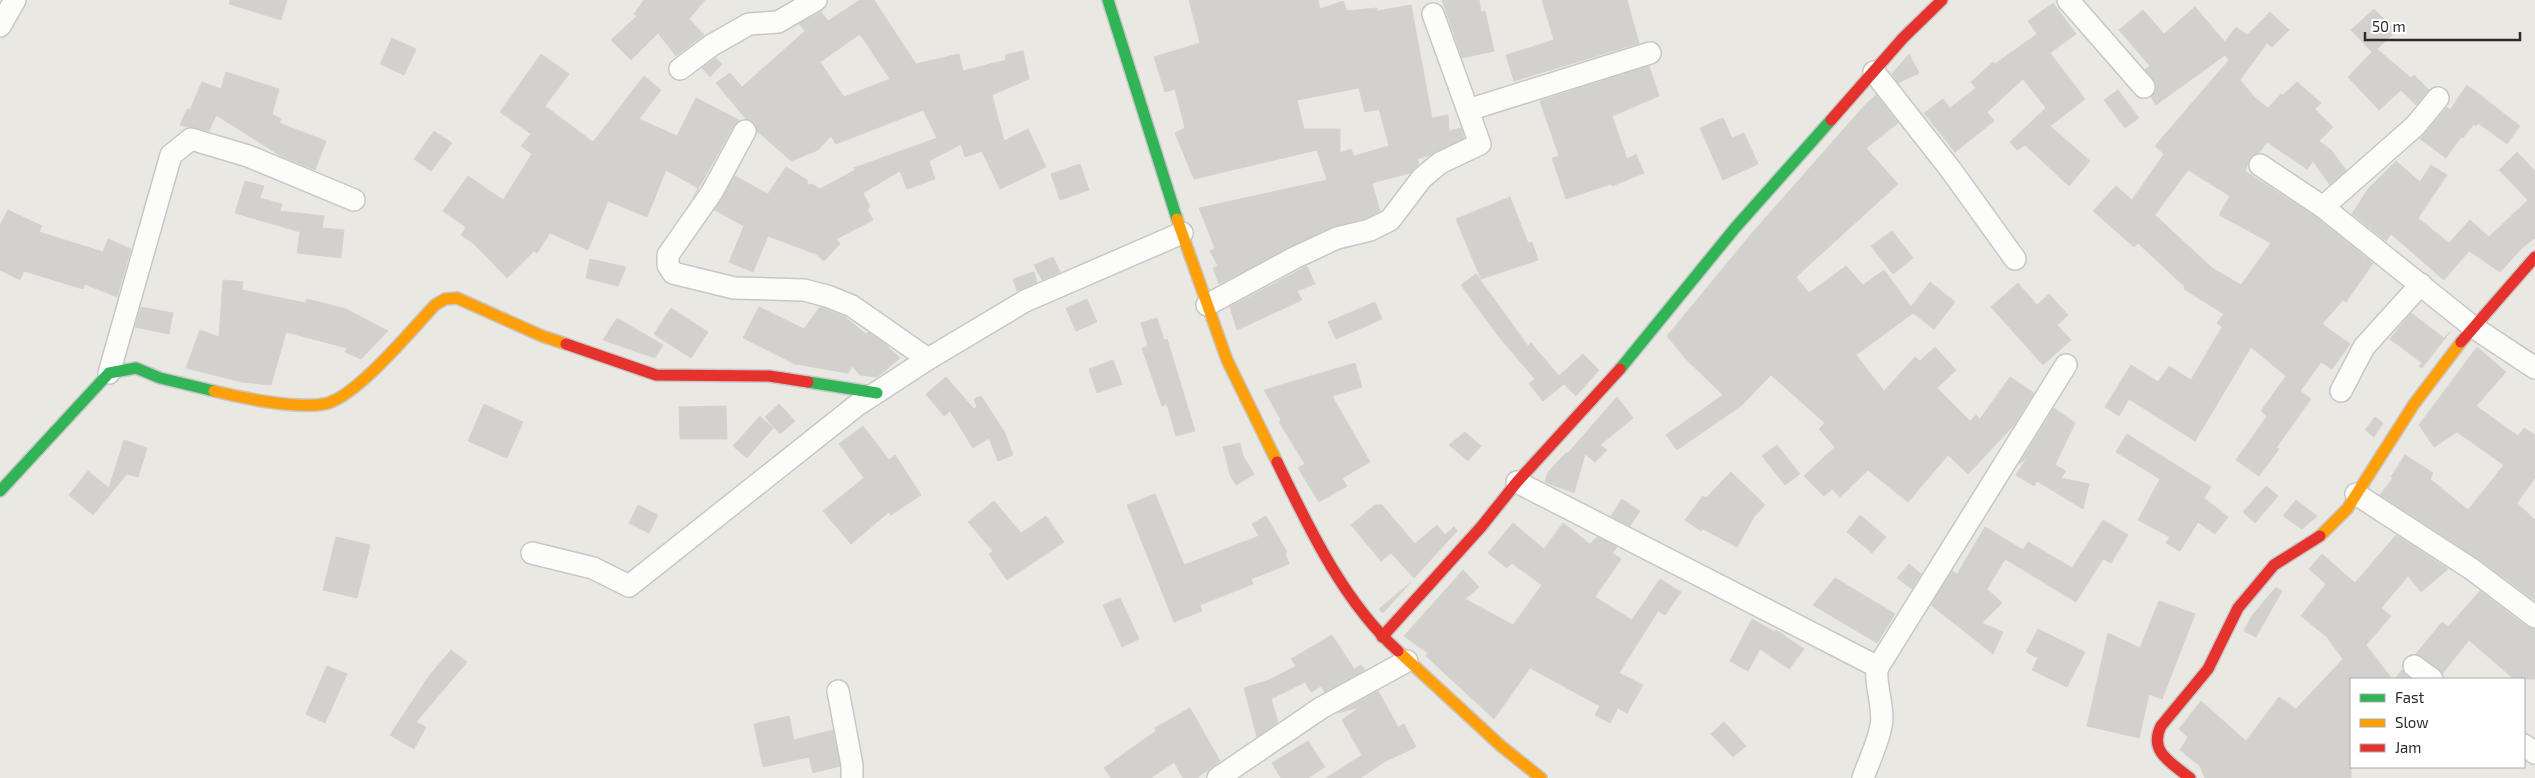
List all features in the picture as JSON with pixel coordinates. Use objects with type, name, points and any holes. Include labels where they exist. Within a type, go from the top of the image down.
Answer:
[{"type":"street","points":[[0,26],[15,0]]},
{"type":"street","points":[[680,69],[712,45],[749,24],[778,22],[816,0]]},
{"type":"street","points":[[1108,0],[1182,233],[1227,360],[1305,520],[1356,605],[1382,637],[1501,746],[1541,778]]},
{"type":"street","points":[[1382,637],[1481,527],[1517,482],[1609,383],[1735,228],[1903,38],[1942,0]]},
{"type":"street","points":[[2068,0],[2144,87]]},
{"type":"street","points":[[1207,305],[1337,238],[1370,230],[1390,220],[1422,178],[1440,163],[1480,144],[1433,14]]},
{"type":"street","points":[[1468,110],[1650,53]]},
{"type":"street","points":[[1874,72],[1951,170],[2015,259]]},
{"type":"street","points":[[2323,207],[2415,126],[2438,98]]},
{"type":"street","points":[[746,131],[712,192],[668,255],[668,265],[674,272],[734,288],[804,290],[827,296],[852,306],[928,359]]},
{"type":"street","points":[[0,491],[109,373],[171,155],[190,139],[248,156],[354,200]]},
{"type":"street","points":[[2260,165],[2323,207],[2473,327],[2535,368]]},
{"type":"street","points":[[532,553],[593,568],[629,586],[764,478],[877,393],[928,359],[1025,302],[1182,233]]},
{"type":"street","points":[[2190,778],[2160,753],[2156,736],[2161,726],[2208,669],[2238,608],[2274,565],[2319,537],[2336,520],[2356,494],[2414,404],[2473,327],[2535,257]]},
{"type":"street","points":[[2341,391],[2364,347],[2420,284]]},
{"type":"street","points":[[109,373],[136,368],[160,378],[239,397],[302,404],[325,404],[340,398],[354,389],[435,304],[445,299],[456,298],[549,338],[656,375],[769,376],[877,393]]},
{"type":"street","points":[[1863,778],[1881,726],[1881,698],[1876,674],[1878,667],[2066,365]]},
{"type":"street","points":[[1517,482],[1878,667]]},
{"type":"street","points":[[2356,494],[2473,570],[2535,617]]},
{"type":"street","points":[[1218,778],[1321,708],[1407,661]]},
{"type":"street","points":[[2414,666],[2431,678]]},
{"type":"street","points":[[838,691],[852,765],[852,778]]},
{"type":"street","points":[[2525,746],[2535,754]]},
{"type":"building","points":[[230,0],[287,0],[281,20],[229,4]]},
{"type":"building","points":[[644,0],[705,0],[689,19],[704,35],[676,56],[658,33],[631,60],[611,40],[637,16],[634,14]]},
{"type":"building","points":[[860,0],[874,0],[916,64],[959,54],[963,71],[1006,60],[1005,55],[1023,51],[1029,79],[992,95],[1004,141],[1028,129],[1046,167],[1000,189],[982,151],[965,157],[961,144],[929,161],[935,179],[907,189],[900,171],[863,193],[870,207],[867,209],[873,220],[836,239],[840,244],[824,261],[816,254],[768,236],[753,272],[729,262],[744,226],[715,210],[735,176],[768,194],[786,167],[807,180],[808,185],[812,184],[820,189],[855,170],[854,168],[937,138],[923,110],[836,144],[831,136],[818,150],[791,161],[757,131],[755,124],[746,119],[716,83],[730,73],[742,87],[805,31],[799,24],[821,12],[828,21]],"holes":[[[860,34],[890,79],[844,97],[820,62]]]},
{"type":"building","points":[[1189,0],[1318,0],[1320,9],[1343,1],[1347,11],[1377,8],[1377,11],[1411,5],[1432,118],[1448,115],[1449,131],[1461,128],[1464,138],[1428,156],[1417,159],[1419,164],[1410,173],[1372,183],[1380,211],[1367,218],[1332,227],[1219,284],[1213,268],[1218,266],[1210,251],[1215,248],[1199,208],[1327,180],[1317,150],[1194,179],[1175,133],[1185,128],[1175,89],[1165,92],[1154,57],[1200,43]],"holes":[[[1359,88],[1365,112],[1379,109],[1389,146],[1354,156],[1351,149],[1340,153],[1340,129],[1304,129],[1297,100]]]},
{"type":"building","points":[[1442,0],[1479,0],[1481,12],[1485,11],[1494,51],[1462,58]]},
{"type":"building","points":[[1542,0],[1627,0],[1639,43],[1514,81],[1506,55],[1554,40]]},
{"type":"building","points":[[2053,3],[2076,34],[2050,53],[2085,99],[2050,126],[2090,161],[2069,186],[2025,145],[2017,150],[2010,142],[2046,108],[2023,79],[1987,112],[1994,121],[1955,152],[1924,113],[1943,99],[1950,108],[1976,88],[1971,82],[1993,62],[1995,64],[2037,34],[2028,21]]},
{"type":"building","points":[[2195,7],[2225,42],[2236,27],[2247,35],[2270,12],[2289,30],[2272,47],[2267,43],[2240,80],[2255,98],[2268,108],[2281,94],[2283,95],[2297,82],[2321,103],[2315,109],[2333,127],[2319,141],[2331,150],[2346,170],[2330,185],[2313,161],[2307,169],[2267,142],[2259,153],[2250,158],[2245,171],[2316,217],[2373,263],[2346,302],[2343,300],[2322,324],[2350,344],[2332,369],[2321,362],[2300,391],[2311,399],[2276,448],[2279,449],[2259,476],[2236,460],[2267,416],[2261,411],[2286,376],[2251,347],[2195,441],[2129,399],[2119,416],[2105,407],[2131,365],[2158,382],[2169,366],[2191,380],[2222,327],[2217,323],[2224,314],[2184,289],[2185,287],[2138,243],[2134,247],[2093,211],[2116,186],[2132,200],[2164,154],[2155,146],[2229,60],[2225,55],[2156,105],[2151,97],[2156,91],[2156,84],[2145,69],[2150,66],[2119,30],[2143,10],[2164,34]],"holes":[[[2188,170],[2230,196],[2219,215],[2271,243],[2241,285],[2212,268],[2155,215]]]},
{"type":"building","points":[[2374,9],[2396,31],[2377,49],[2411,78],[2414,75],[2429,90],[2416,105],[2401,90],[2379,110],[2348,77],[2372,52],[2351,30]]},
{"type":"building","points":[[392,38],[416,49],[404,75],[380,64]]},
{"type":"building","points":[[541,54],[569,74],[545,106],[593,142],[644,76],[661,90],[639,119],[677,136],[696,98],[739,120],[734,125],[693,198],[698,188],[666,170],[647,217],[608,201],[588,250],[550,233],[537,253],[534,251],[507,278],[474,244],[461,235],[466,227],[443,211],[468,176],[503,200],[532,154],[521,146],[531,134],[500,112]]},
{"type":"building","points":[[1909,54],[1919,73],[1898,83],[1892,74]]},
{"type":"building","points":[[716,58],[722,64],[710,77],[702,68]]},
{"type":"building","points":[[1649,66],[1659,96],[1612,116],[1627,159],[1636,154],[1644,173],[1612,186],[1611,184],[1566,199],[1552,158],[1559,156],[1540,101]]},
{"type":"building","points":[[226,72],[279,89],[272,114],[281,119],[279,123],[326,141],[315,170],[281,156],[216,115],[209,131],[180,125],[187,109],[190,110],[202,82],[221,89]]},
{"type":"building","points":[[2467,85],[2520,126],[2507,144],[2478,123],[2476,126],[2474,124],[2463,138],[2461,137],[2446,158],[2420,139],[2447,107],[2450,110]]},
{"type":"building","points":[[2118,90],[2139,118],[2125,128],[2104,100]]},
{"type":"building","points":[[1876,95],[1898,123],[1866,148],[1898,184],[1796,277],[1809,293],[1846,266],[1863,285],[1884,270],[1911,307],[1930,282],[1955,302],[1934,329],[1913,313],[1856,355],[1884,391],[1915,357],[1920,361],[1935,347],[1956,370],[1937,388],[1970,421],[1976,415],[1980,419],[2010,377],[2034,393],[2014,425],[1968,474],[1948,455],[1908,502],[1868,470],[1840,497],[1832,489],[1824,496],[1804,476],[1835,447],[1819,429],[1825,423],[1771,375],[1742,405],[1677,450],[1666,435],[1723,395],[1685,358],[1667,336],[1752,233]]},
{"type":"building","points":[[1723,118],[1732,138],[1744,133],[1758,164],[1723,180],[1700,128]]},
{"type":"building","points":[[434,131],[452,143],[431,171],[414,159]]},
{"type":"building","points":[[2517,152],[2535,171],[2535,238],[2523,247],[2500,272],[2469,251],[2444,280],[2391,234],[2386,241],[2352,214],[2368,189],[2396,161],[2420,182],[2431,165],[2447,175],[2418,218],[2449,243],[2470,220],[2489,237],[2528,200],[2499,170]]},
{"type":"building","points":[[1080,164],[1089,190],[1060,200],[1051,174]]},
{"type":"building","points":[[245,181],[264,186],[260,198],[282,204],[280,211],[324,216],[322,228],[344,230],[341,258],[297,253],[300,232],[235,213]]},
{"type":"building","points":[[1510,197],[1528,243],[1532,242],[1538,260],[1481,279],[1456,219]]},
{"type":"building","points":[[8,210],[42,226],[39,232],[103,252],[108,239],[131,249],[117,297],[85,284],[83,289],[24,271],[20,280],[0,270],[0,225]]},
{"type":"building","points":[[1892,231],[1913,258],[1893,274],[1871,246]]},
{"type":"building","points":[[1053,257],[1060,272],[1042,280],[1034,265]]},
{"type":"building","points":[[590,259],[626,267],[618,286],[586,278]]},
{"type":"building","points":[[1307,266],[1315,284],[1297,291],[1302,300],[1237,330],[1230,307]]},
{"type":"building","points":[[1034,272],[1037,282],[1017,291],[1013,279]]},
{"type":"building","points":[[1476,274],[1528,346],[1531,343],[1559,376],[1583,354],[1599,370],[1576,396],[1564,384],[1543,401],[1529,384],[1535,379],[1499,337],[1461,285]]},
{"type":"building","points":[[223,280],[243,282],[242,290],[306,303],[307,299],[346,309],[388,331],[361,359],[345,352],[347,348],[286,332],[271,385],[242,382],[186,368],[200,330],[219,337]]},
{"type":"building","points":[[2018,283],[2037,305],[2049,294],[2068,315],[2057,325],[2071,340],[2043,365],[1991,307]]},
{"type":"building","points":[[1087,299],[1097,322],[1076,331],[1066,308]]},
{"type":"building","points":[[1375,302],[1382,319],[1336,339],[1328,322]]},
{"type":"building","points":[[141,307],[173,313],[169,334],[135,327]]},
{"type":"building","points":[[759,307],[804,329],[820,307],[823,308],[845,317],[866,334],[868,332],[885,344],[900,358],[877,377],[860,375],[852,366],[848,373],[795,364],[743,338]]},
{"type":"building","points":[[671,308],[708,332],[691,358],[654,334]]},
{"type":"building","points":[[2411,313],[2444,338],[2450,332],[2422,368],[2419,366],[2422,363],[2390,339]]},
{"type":"building","points":[[617,318],[663,345],[655,358],[603,340]]},
{"type":"building","points":[[1157,318],[1164,340],[1167,339],[1195,431],[1176,436],[1167,404],[1162,406],[1142,348],[1148,346],[1141,323]]},
{"type":"building","points":[[2477,347],[2506,372],[2476,406],[2518,436],[2524,428],[2535,435],[2535,478],[2517,503],[2535,520],[2535,601],[2480,560],[2380,495],[2393,478],[2391,477],[2405,455],[2433,473],[2430,479],[2468,510],[2504,465],[2457,432],[2434,447],[2419,425]]},
{"type":"building","points":[[1113,360],[1122,384],[1097,393],[1089,369]]},
{"type":"building","points":[[1355,363],[1362,387],[1332,396],[1370,462],[1342,478],[1347,486],[1319,502],[1298,468],[1305,464],[1279,422],[1281,420],[1264,390]]},
{"type":"building","points":[[946,377],[974,409],[977,407],[974,399],[981,396],[1005,433],[1013,455],[998,461],[989,438],[973,448],[950,411],[944,416],[926,394]]},
{"type":"building","points":[[1617,397],[1633,418],[1600,445],[1607,450],[1595,462],[1585,454],[1574,493],[1545,482],[1548,472],[1568,453]]},
{"type":"building","points":[[484,404],[523,422],[507,458],[468,441]]},
{"type":"building","points":[[779,404],[795,421],[780,434],[765,417]]},
{"type":"building","points":[[726,406],[727,439],[680,439],[679,407]]},
{"type":"building","points":[[2054,408],[2075,423],[2055,465],[2066,471],[2061,478],[2089,484],[2083,509],[2037,481],[2034,486],[2016,475],[2027,458],[2019,464]]},
{"type":"building","points":[[760,416],[773,428],[747,458],[733,446]]},
{"type":"building","points":[[2375,417],[2383,423],[2374,437],[2365,430]]},
{"type":"building","points":[[863,426],[889,460],[895,455],[921,495],[891,515],[889,512],[851,544],[823,511],[864,478],[839,444]]},
{"type":"building","points":[[1465,432],[1481,446],[1468,461],[1449,445]]},
{"type":"building","points":[[2127,434],[2211,487],[2204,498],[2228,517],[2215,534],[2198,522],[2180,551],[2166,543],[2170,537],[2138,520],[2160,479],[2116,452]]},
{"type":"building","points":[[124,440],[147,448],[138,477],[127,474],[93,515],[69,495],[88,471],[109,488]]},
{"type":"building","points":[[1240,443],[1243,456],[1254,474],[1236,485],[1230,475],[1223,447]]},
{"type":"building","points":[[1777,445],[1800,474],[1785,485],[1762,456]]},
{"type":"building","points":[[1731,472],[1765,505],[1754,517],[1737,547],[1703,529],[1701,531],[1685,520],[1703,496],[1706,498]]},
{"type":"building","points":[[2266,486],[2278,496],[2255,523],[2243,512]]},
{"type":"building","points":[[1155,494],[1184,565],[1259,536],[1252,524],[1266,516],[1287,552],[1285,553],[1289,564],[1251,579],[1253,584],[1200,605],[1202,611],[1174,622],[1127,505]]},
{"type":"building","points":[[1622,499],[1640,511],[1630,526],[1611,516]]},
{"type":"building","points":[[2296,500],[2317,516],[2302,529],[2283,516]]},
{"type":"building","points":[[994,501],[1021,533],[1046,516],[1064,542],[1007,580],[989,554],[993,551],[968,522]]},
{"type":"building","points":[[638,505],[658,515],[649,533],[629,523]]},
{"type":"building","points":[[1375,505],[1382,505],[1415,544],[1437,525],[1445,535],[1454,527],[1457,531],[1414,578],[1391,553],[1381,561],[1351,525]]},
{"type":"building","points":[[1860,515],[1886,537],[1872,553],[1847,532]]},
{"type":"building","points":[[2103,520],[2128,535],[2111,563],[2103,559],[2076,602],[2005,559],[1987,589],[2002,603],[1982,623],[2003,632],[1993,654],[1931,605],[1952,571],[1957,574],[1985,527],[2023,550],[2028,542],[2072,568]]},
{"type":"building","points":[[1513,523],[1544,549],[1563,523],[1590,544],[1597,537],[1617,547],[1612,553],[1621,559],[1595,597],[1632,620],[1660,579],[1681,592],[1665,615],[1658,611],[1619,673],[1643,685],[1627,713],[1618,708],[1610,723],[1595,715],[1600,706],[1530,668],[1494,719],[1426,656],[1428,653],[1404,636],[1463,570],[1479,587],[1465,599],[1513,625],[1542,585],[1512,563],[1507,568],[1488,553]]},
{"type":"building","points":[[2396,535],[2448,569],[2421,592],[2408,576],[2381,608],[2391,616],[2366,645],[2391,678],[2350,678],[2351,778],[2205,778],[2200,766],[2180,750],[2188,737],[2179,729],[2201,701],[2246,741],[2279,697],[2296,709],[2343,659],[2327,637],[2301,616],[2326,584],[2309,569],[2322,554],[2355,583]]},
{"type":"building","points":[[336,537],[370,545],[357,598],[323,590]]},
{"type":"building","points":[[1909,564],[1921,574],[1912,589],[1897,578]]},
{"type":"building","points":[[1835,578],[1895,614],[1877,643],[1813,605]]},
{"type":"building","points":[[1411,582],[1383,613],[1379,609]]},
{"type":"building","points":[[2276,587],[2282,591],[2256,637],[2244,631],[2251,617]]},
{"type":"building","points":[[2480,591],[2527,627],[2535,629],[2535,679],[2513,678],[2469,640],[2443,673],[2416,654],[2442,622],[2448,627]]},
{"type":"building","points":[[1120,598],[1139,639],[1122,647],[1103,605]]},
{"type":"building","points":[[2159,601],[2195,614],[2162,699],[2149,694],[2139,738],[2087,726],[2108,633],[2140,648]]},
{"type":"building","points":[[1752,619],[1775,632],[1776,630],[1804,649],[1789,669],[1760,649],[1748,671],[1730,661]]},
{"type":"building","points":[[2038,629],[2085,652],[2067,687],[2032,670],[2038,658],[2026,652]]},
{"type":"building","points":[[1332,635],[1354,669],[1361,665],[1365,670],[1325,692],[1321,686],[1311,692],[1305,682],[1271,699],[1278,722],[1257,737],[1244,688],[1269,680],[1296,666],[1291,659]]},
{"type":"building","points":[[451,650],[467,662],[416,722],[426,727],[414,749],[390,735],[429,676]]},
{"type":"building","points":[[327,666],[347,674],[325,723],[306,714]]},
{"type":"building","points":[[2402,670],[2409,678],[2396,678]]},
{"type":"building","points":[[1378,691],[1398,727],[1404,724],[1416,747],[1386,761],[1360,778],[1326,778],[1362,755],[1342,720],[1360,707],[1338,713]]},
{"type":"building","points":[[1190,708],[1220,761],[1197,778],[1183,778],[1174,762],[1151,778],[1111,778],[1104,768],[1156,731],[1155,728]]},
{"type":"building","points":[[789,716],[794,740],[833,730],[840,766],[813,773],[809,757],[763,767],[754,724]]},
{"type":"building","points":[[1724,722],[1746,746],[1733,757],[1711,734]]},
{"type":"building","points":[[1308,741],[1325,767],[1308,778],[1281,778],[1272,763]]},
{"type":"traffic: fast","points":[[1108,0],[1177,219]]},
{"type":"traffic: fast","points":[[1620,369],[1735,228],[1831,120]]},
{"type":"traffic: fast","points":[[0,491],[109,373],[136,368],[160,378],[214,391]]},
{"type":"traffic: fast","points":[[808,382],[877,393]]},
{"type":"traffic: slow","points":[[1177,219],[1227,360],[1277,462]]},
{"type":"traffic: slow","points":[[214,391],[254,400],[299,405],[324,404],[337,399],[367,377],[435,305],[445,299],[457,298],[542,336],[566,344]]},
{"type":"traffic: slow","points":[[2320,536],[2347,509],[2414,404],[2461,342]]},
{"type":"traffic: slow","points":[[1398,651],[1501,746],[1541,778]]},
{"type":"traffic: jam","points":[[1831,120],[1903,38],[1942,0]]},
{"type":"traffic: jam","points":[[2461,342],[2535,257]]},
{"type":"traffic: jam","points":[[566,344],[656,375],[769,376],[808,382]]},
{"type":"traffic: jam","points":[[1382,637],[1481,527],[1517,482],[1620,369]]},
{"type":"traffic: jam","points":[[1277,462],[1315,538],[1344,587],[1360,610],[1398,651]]},
{"type":"traffic: jam","points":[[2190,778],[2169,762],[2160,750],[2158,735],[2161,726],[2208,669],[2238,608],[2274,565],[2320,536]]}]
